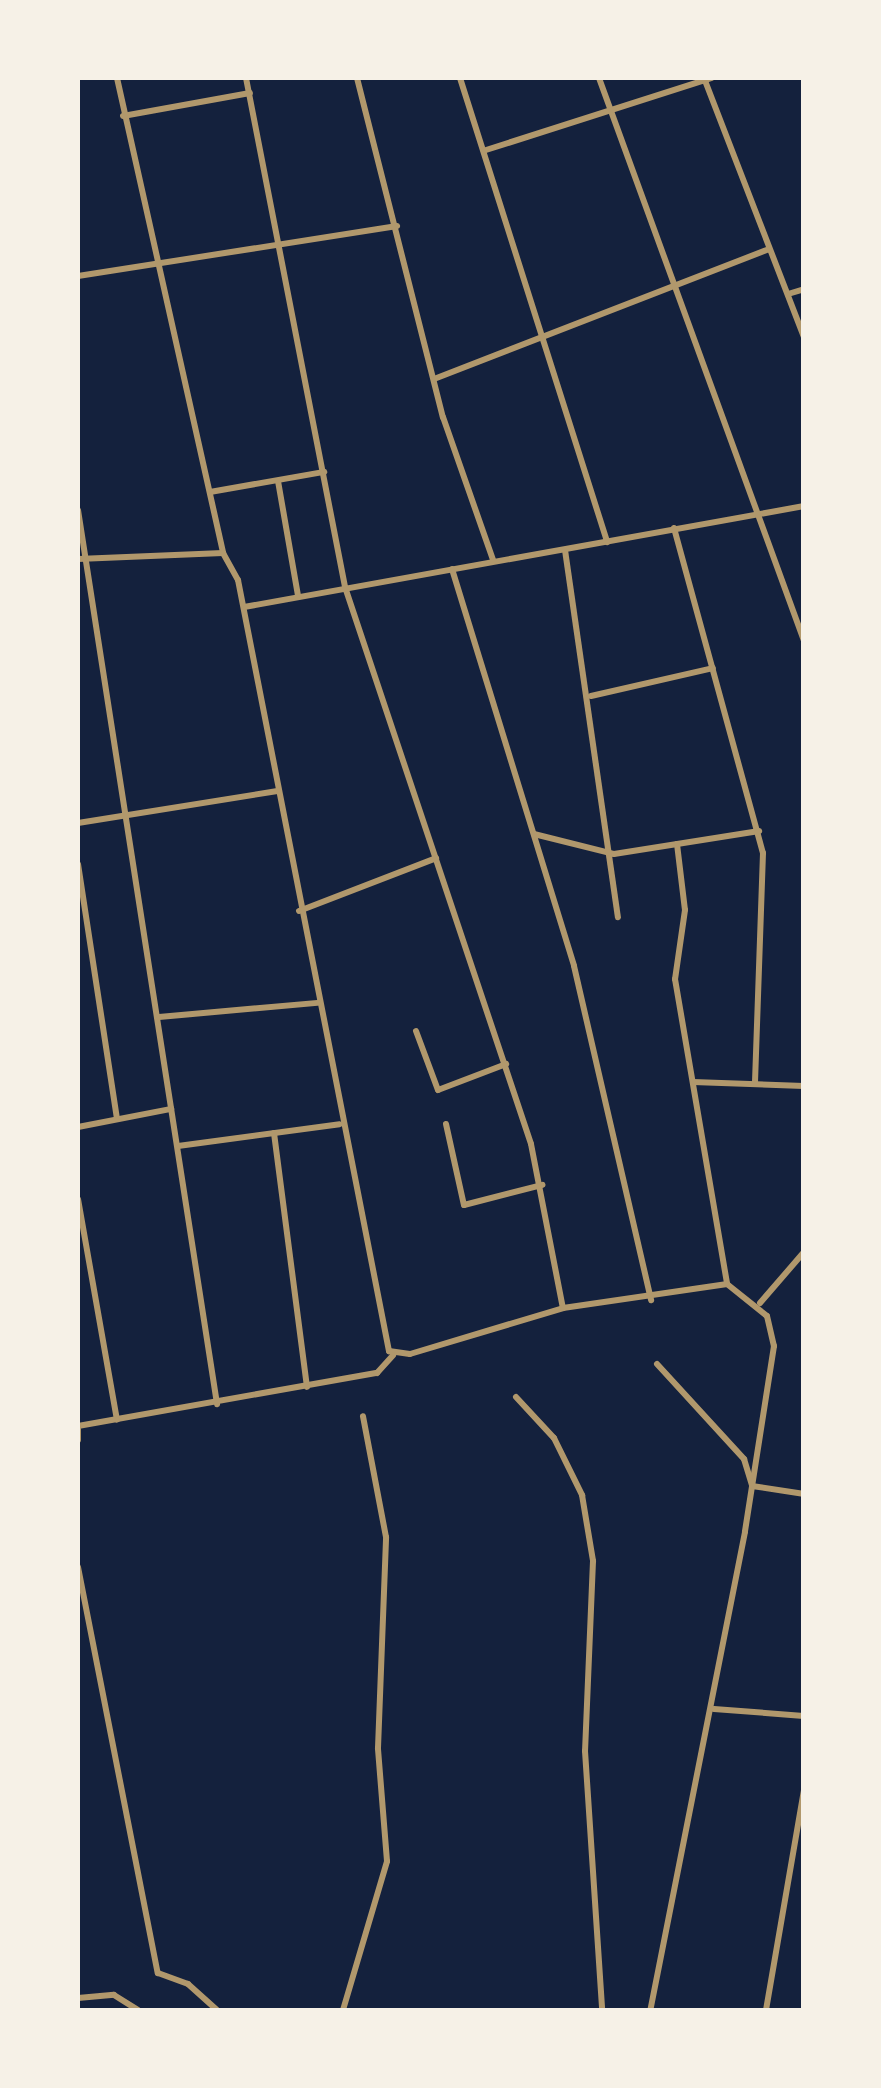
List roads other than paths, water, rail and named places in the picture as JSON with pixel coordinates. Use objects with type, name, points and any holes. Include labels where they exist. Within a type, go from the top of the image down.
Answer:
[{"type":"street","points":[[117,78],[223,554],[244,606],[340,1124],[393,1355]]},
{"type":"street","points":[[246,78],[283,244],[345,586],[506,1064],[542,1185],[563,1308]]},
{"type":"street","points":[[357,78],[434,379],[493,560]]},
{"type":"street","points":[[460,78],[548,338],[607,542]]},
{"type":"street","points":[[599,78],[762,510],[804,641]]},
{"type":"street","points":[[486,150],[707,78],[804,338]]},
{"type":"street","points":[[124,116],[250,93]]},
{"type":"street","points":[[78,276],[396,226]]},
{"type":"street","points":[[434,379],[679,290],[769,249]]},
{"type":"street","points":[[788,294],[804,289]]},
{"type":"street","points":[[210,492],[324,472]]},
{"type":"street","points":[[278,482],[298,596]]},
{"type":"street","points":[[244,606],[566,550],[762,510],[804,506]]},
{"type":"street","points":[[78,510],[82,558],[130,813],[217,1404]]},
{"type":"street","points":[[674,528],[758,831],[768,917],[755,1084]]},
{"type":"street","points":[[566,550],[614,854],[618,917]]},
{"type":"street","points":[[82,558],[223,554]]},
{"type":"street","points":[[452,568],[574,966],[652,1300]]},
{"type":"street","points":[[591,696],[713,668]]},
{"type":"street","points":[[78,822],[277,791]]},
{"type":"street","points":[[533,834],[614,854],[758,831]]},
{"type":"street","points":[[677,844],[685,910],[675,979],[728,1284]]},
{"type":"street","points":[[300,911],[436,858]]},
{"type":"street","points":[[78,864],[117,1118]]},
{"type":"street","points":[[159,1017],[317,1003]]},
{"type":"street","points":[[416,1031],[438,1090],[506,1064]]},
{"type":"street","points":[[694,1082],[804,1086]]},
{"type":"street","points":[[78,1127],[171,1109]]},
{"type":"street","points":[[178,1146],[340,1124]]},
{"type":"street","points":[[446,1124],[464,1205],[542,1185]]},
{"type":"street","points":[[274,1133],[307,1387]]},
{"type":"street","points":[[78,1199],[117,1420]]},
{"type":"street","points":[[760,1303],[804,1252]]},
{"type":"street","points":[[78,1440],[78,1427],[377,1373],[393,1355],[563,1308],[652,1300],[728,1284],[760,1303],[774,1346],[714,1708],[650,2010]]},
{"type":"street","points":[[657,1364],[744,1459],[752,1486]]},
{"type":"street","points":[[516,1398],[554,1438],[582,1495],[593,1560],[585,1751],[602,2010]]},
{"type":"street","points":[[344,2010],[387,1861],[378,1748],[386,1537],[363,1416]]},
{"type":"street","points":[[752,1486],[804,1494]]},
{"type":"street","points":[[78,1567],[158,1973],[217,2010]]},
{"type":"street","points":[[714,1708],[804,1716]]},
{"type":"street","points":[[766,2010],[804,1789]]},
{"type":"street","points":[[78,1998],[114,1995],[138,2010]]}]
